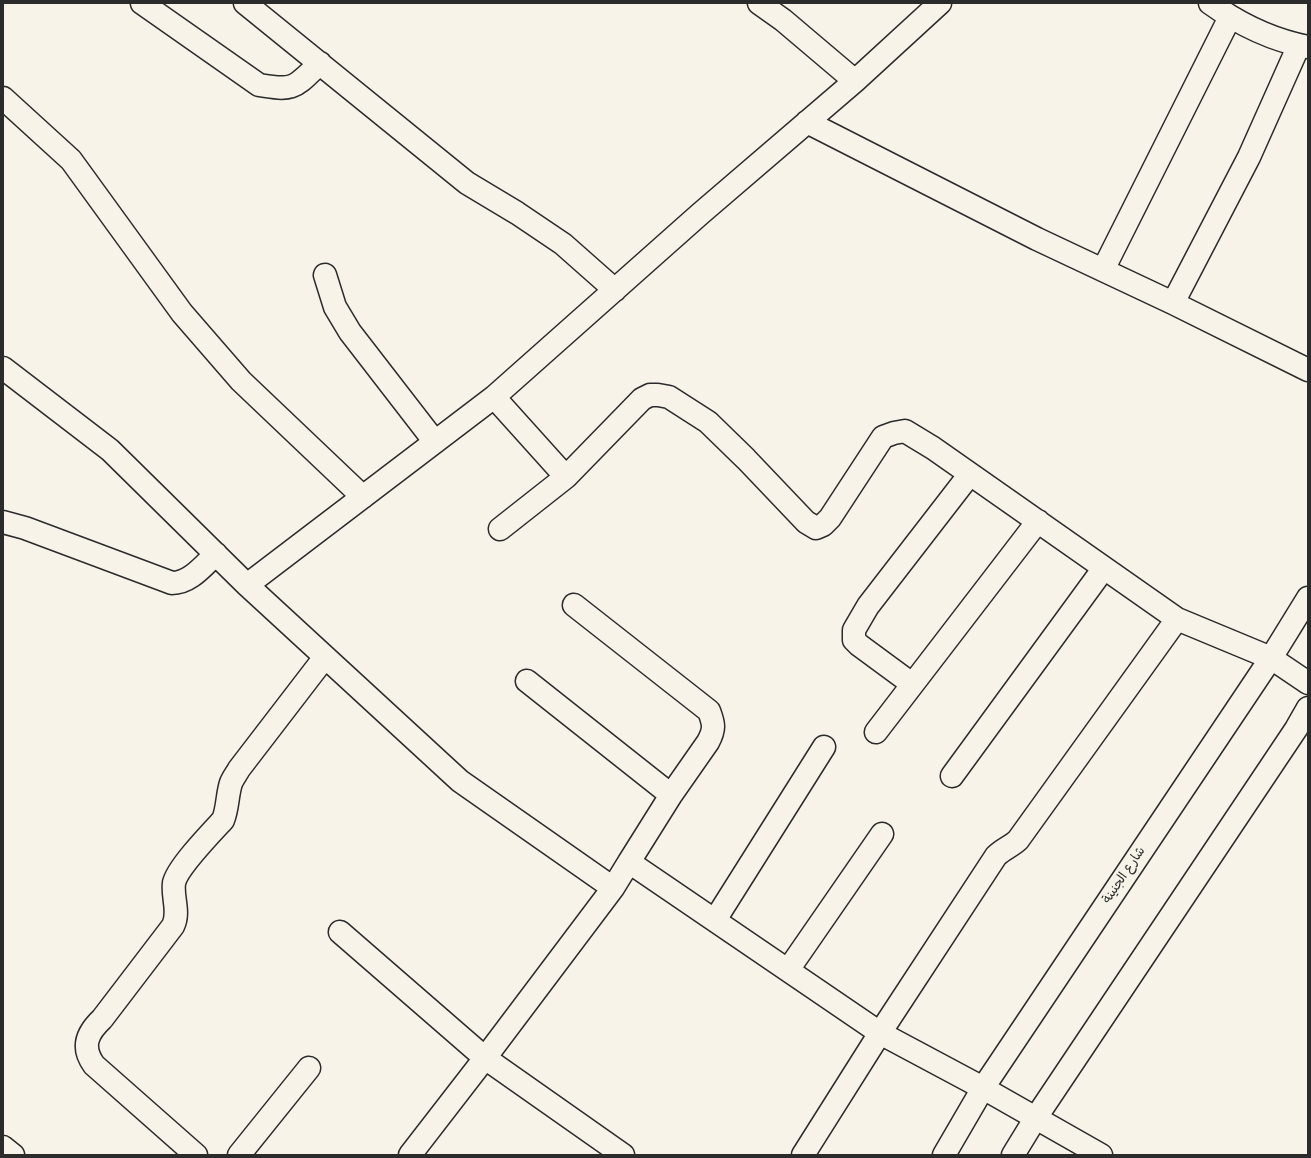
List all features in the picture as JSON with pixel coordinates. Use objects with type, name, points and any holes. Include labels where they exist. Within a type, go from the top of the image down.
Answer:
[{"type":"street","points":[[142,3],[258,85],[280,88],[297,85],[320,63]]},
{"type":"street","points":[[244,3],[467,182],[563,244],[615,290]]},
{"type":"street","points":[[760,3],[783,20],[855,81]]},
{"type":"street","points":[[247,585],[494,397],[700,214],[855,81],[940,3]]},
{"type":"street","points":[[1173,303],[1249,157],[1303,46],[1257,31],[1230,17],[1210,3]]},
{"type":"street","points":[[1103,270],[1230,17]]},
{"type":"street","points":[[3,98],[71,160],[182,313],[241,381],[363,497]]},
{"type":"street","points":[[807,122],[1037,239],[1173,303],[1308,370]]},
{"type":"street","points":[[325,275],[335,307],[350,332],[435,442]]},
{"type":"street","points":[[3,368],[110,450],[247,585],[460,781],[614,888]]},
{"type":"street","points":[[500,529],[566,477],[642,399],[650,395],[658,394],[669,396],[708,422],[806,522],[816,528],[823,525],[830,518],[883,437],[905,431],[970,474],[1177,619],[1271,658],[1308,683]]},
{"type":"street","points":[[494,397],[566,477]]},
{"type":"street","points":[[912,684],[859,645],[854,640],[854,630],[868,606],[970,474]]},
{"type":"street","points":[[876,732],[1038,521]]},
{"type":"street","points":[[3,522],[25,528],[172,583],[179,583],[188,579],[216,554]]},
{"type":"street","points":[[952,776],[1104,568]]},
{"type":"street","name":"شارع الجنينة","points":[[944,1155],[983,1088],[1271,658],[1308,598]]},
{"type":"street","points":[[412,1154],[614,888],[671,795],[713,733],[714,726],[709,711],[574,605]]},
{"type":"street","points":[[804,1155],[880,1033],[996,856],[1003,849],[1013,845],[1018,840],[1177,619]]},
{"type":"street","points":[[196,1155],[94,1065],[88,1057],[86,1049],[92,1029],[102,1019],[177,919],[174,901],[174,882],[179,871],[222,820],[226,813],[226,803],[231,783],[239,769],[325,657]]},
{"type":"street","points":[[527,681],[671,795]]},
{"type":"street","points":[[1013,1155],[1035,1119],[1302,734],[1308,708]]},
{"type":"street","points":[[715,920],[824,747]]},
{"type":"street","points":[[788,970],[882,834]]},
{"type":"street","points":[[630,862],[880,1033],[983,1088],[1035,1119],[1101,1155]]},
{"type":"street","points":[[340,932],[485,1058],[623,1155]]},
{"type":"street","points":[[239,1155],[309,1068]]},
{"type":"street","points":[[3,1147],[13,1155]]}]
